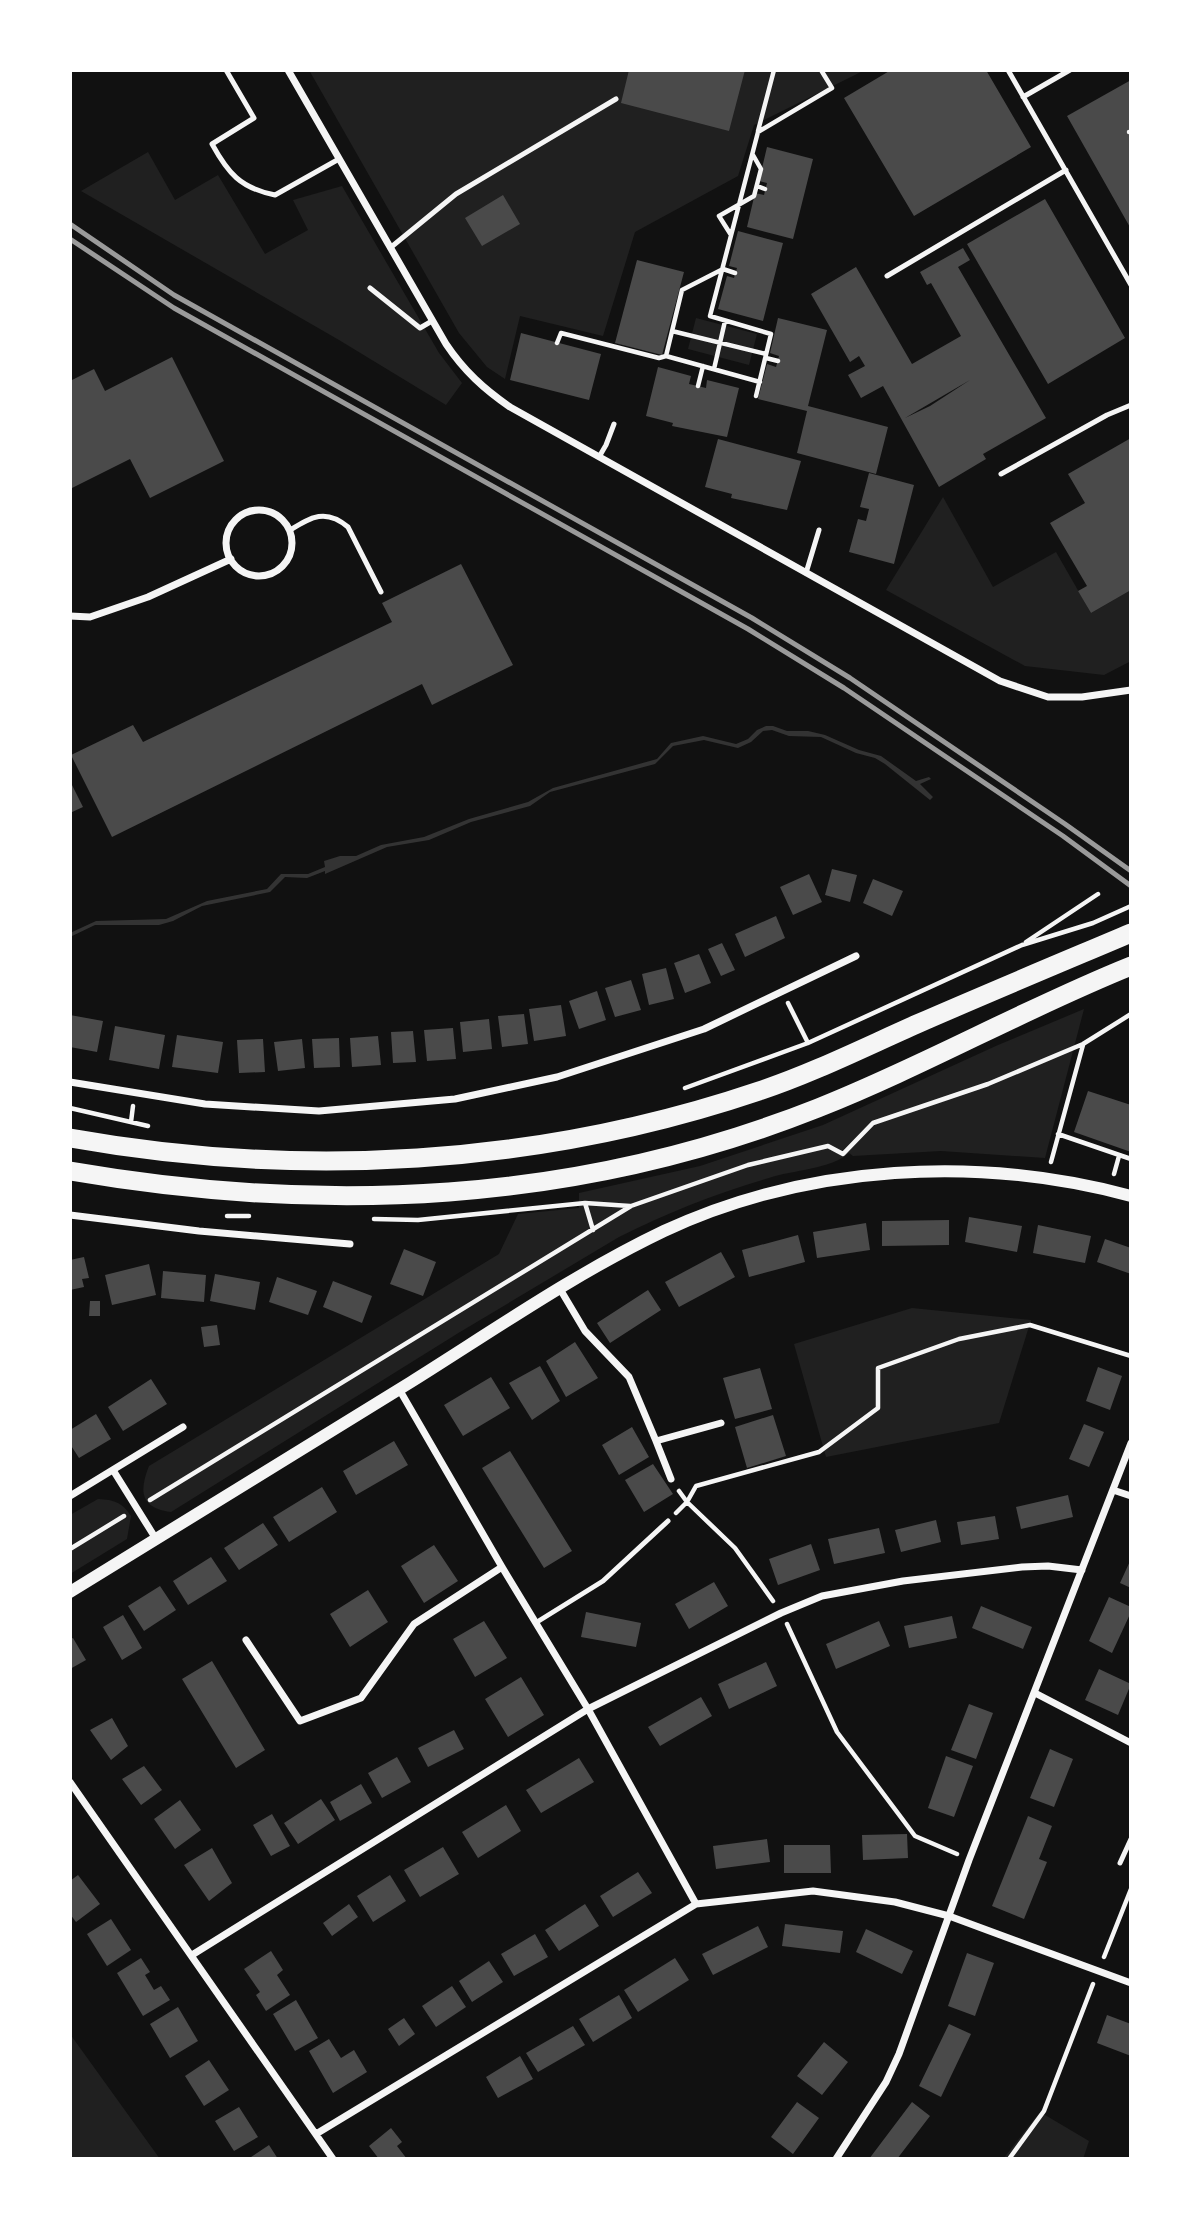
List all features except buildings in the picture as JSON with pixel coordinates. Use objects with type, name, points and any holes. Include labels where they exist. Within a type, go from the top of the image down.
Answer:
[{"type":"highway","points":[[70,1138],[211,1157],[336,1161],[384,1161],[478,1154],[552,1143],[636,1126],[758,1091],[816,1069],[1131,933]]},
{"type":"highway","points":[[70,1171],[188,1188],[337,1197],[436,1195],[560,1180],[665,1157],[753,1132],[808,1112],[1131,966]]},
{"type":"street","points":[[288,70],[456,360],[486,390],[510,407],[1000,681],[1048,696],[1082,697],[1131,690]]},
{"type":"street","points":[[253,510],[273,512],[282,518],[290,530],[292,548],[288,559],[281,568],[271,574],[248,574],[231,559],[227,550],[226,539],[235,520],[253,510]]},
{"type":"street","points":[[70,616],[90,617],[136,601],[231,559]]},
{"type":"street","points":[[70,1082],[205,1104],[319,1111],[455,1099],[557,1077],[704,1029],[856,956]]},
{"type":"street","points":[[70,1592],[560,1289],[646,1240],[701,1215],[759,1196],[812,1184],[901,1173],[994,1173],[1066,1181],[1131,1196]]},
{"type":"street","points":[[70,1215],[199,1231],[350,1244]]},
{"type":"street","points":[[560,1289],[585,1331],[629,1377],[671,1479]]},
{"type":"street","points":[[399,1389],[588,1709],[696,1904]]},
{"type":"street","points":[[656,1441],[721,1423]]},
{"type":"street","points":[[70,1496],[183,1427]]},
{"type":"street","points":[[836,2159],[886,2082],[899,2054],[948,1916],[1131,1443]]},
{"type":"street","points":[[113,1470],[156,1539]]},
{"type":"street","points":[[1113,1490],[1131,1496]]},
{"type":"street","points":[[192,1955],[588,1709],[781,1613],[822,1596],[903,1581],[1022,1567],[1048,1566],[1082,1570]]},
{"type":"street","points":[[246,1640],[300,1721],[361,1698],[414,1624],[502,1567]]},
{"type":"street","points":[[1035,1693],[1131,1743]]},
{"type":"street","points":[[70,1782],[333,2159]]},
{"type":"street","points":[[316,2134],[696,1904],[813,1891],[895,1902],[948,1916],[1131,1983]]},
{"type":"lane","points":[[226,70],[254,118],[212,144],[225,167],[242,184],[275,195],[339,159]]},
{"type":"lane","points":[[1008,70],[1131,285]]},
{"type":"lane","points":[[1023,97],[1070,70]]},
{"type":"lane","points":[[390,248],[456,194],[616,99]]},
{"type":"lane","points":[[887,276],[1066,170]]},
{"type":"lane","points":[[369,289],[420,328],[432,321]]},
{"type":"lane","points":[[1001,474],[1107,415],[1131,405]]},
{"type":"lane","points":[[599,457],[614,424]]},
{"type":"lane","points":[[290,530],[313,516],[331,517],[341,521],[348,527],[381,592]]},
{"type":"lane","points":[[806,573],[820,530]]},
{"type":"lane","points":[[537,1622],[603,1581],[668,1521]]},
{"type":"lane","points":[[1120,1863],[1131,1839]]},
{"type":"path","points":[[756,396],[771,334],[710,316],[774,70]]},
{"type":"path","points":[[758,132],[832,88],[821,70]]},
{"type":"path","points":[[732,235],[719,216],[754,196],[761,169],[752,154]]},
{"type":"path","points":[[757,186],[765,189]]},
{"type":"path","points":[[666,356],[682,290],[723,269],[735,273]]},
{"type":"path","points":[[714,369],[725,321]]},
{"type":"path","points":[[672,331],[720,342],[778,361]]},
{"type":"path","points":[[557,343],[561,333],[659,358],[666,356],[760,382]]},
{"type":"path","points":[[698,386],[702,366]]},
{"type":"path","points":[[1022,945],[1098,894]]},
{"type":"path","points":[[1093,923],[1131,906]]},
{"type":"path","points":[[782,990],[808,1043]]},
{"type":"path","points":[[70,1549],[631,1206],[748,1165],[828,1146],[844,1154],[873,1123],[988,1084],[1083,1044],[1129,1015],[1131,1008]]},
{"type":"path","points":[[1051,1162],[1083,1044]]},
{"type":"path","points":[[1058,1134],[1131,1160]]},
{"type":"path","points":[[1114,1175],[1119,1156]]},
{"type":"path","points":[[585,1203],[631,1206]]},
{"type":"path","points":[[668,1521],[687,1502],[696,1486],[819,1452],[878,1408],[878,1368],[959,1339],[1030,1325],[1131,1356]]},
{"type":"path","points":[[671,1479],[687,1502],[734,1548],[781,1613],[837,1732],[915,1836],[957,1854]]},
{"type":"path","points":[[1009,2159],[1044,2111],[1131,1889]]},
{"type":"shaded area","points":[[309,70],[865,70],[754,125],[738,176],[635,232],[603,336],[520,316],[505,379],[487,367],[459,333]]},
{"type":"shaded area","points":[[148,152],[175,200],[218,175],[265,254],[308,230],[293,200],[342,186],[439,353],[462,383],[446,405],[81,191]]},
{"type":"shaded area","points":[[696,318],[757,334],[749,365],[688,349]]},
{"type":"shaded area","points":[[943,497],[993,587],[1056,552],[1091,613],[1131,590],[1131,661],[1104,675],[1025,666],[886,590]]},
{"type":"shaded area","points":[[766,726],[825,735],[859,750],[881,756],[916,781],[929,777],[931,779],[920,784],[933,797],[930,800],[875,758],[856,753],[821,737],[789,736],[772,730],[763,731],[751,742],[738,748],[704,740],[673,746],[655,764],[550,792],[530,806],[471,822],[429,840],[387,847],[325,874],[325,871],[307,878],[285,877],[270,892],[202,906],[159,925],[95,925],[70,937],[70,933],[96,921],[166,919],[207,901],[267,889],[281,874],[308,874],[325,867],[324,861],[340,856],[356,856],[381,845],[424,837],[469,819],[528,802],[553,788],[657,759],[671,743],[703,736],[736,744]]},
{"type":"shaded area","points":[[1084,1009],[1045,1158],[941,1151],[853,1156],[849,1153],[833,1163],[778,1175],[711,1197],[619,1237],[460,1332],[171,1512],[153,1507],[145,1497],[143,1490],[149,1466],[499,1254],[518,1214],[579,1208],[579,1193],[700,1166],[823,1125]]},
{"type":"shaded area","points":[[912,1308],[1031,1320],[999,1423],[826,1457],[794,1344]]},
{"type":"shaded area","points":[[98,1499],[117,1503],[128,1511],[131,1516],[127,1539],[70,1574],[70,1515]]},
{"type":"shaded area","points":[[70,2034],[160,2159],[70,2159]]},
{"type":"shaded area","points":[[1040,2112],[1089,2141],[1083,2159],[1003,2159]]},
{"type":"railway","points":[[70,224],[174,295],[752,618],[850,678],[1131,871]]},
{"type":"railway","points":[[70,239],[174,308],[748,629],[844,688],[1063,836],[1131,886]]}]
